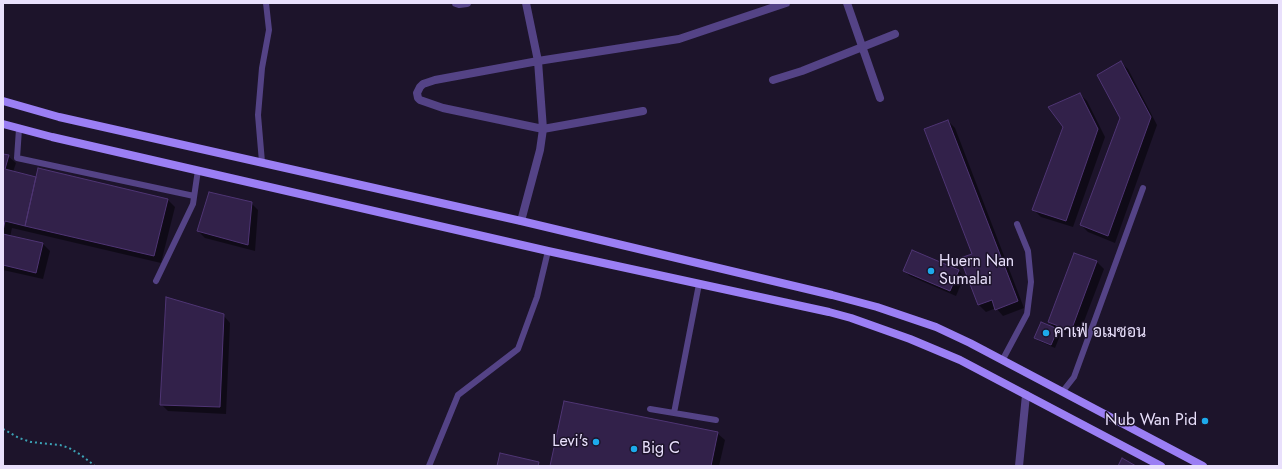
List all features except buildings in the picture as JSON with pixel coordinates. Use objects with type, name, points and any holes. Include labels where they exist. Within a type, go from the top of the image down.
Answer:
[{"type":"main road","points":[[3,101],[59,117],[521,221],[877,307],[942,330],[1003,359],[1203,466]]},
{"type":"main road","points":[[3,124],[19,129],[548,250],[829,312],[872,325],[955,358],[1161,466]]},
{"type":"street","points":[[456,3],[467,3]]},
{"type":"street","points":[[521,221],[540,150],[543,129],[538,61],[526,3]]},
{"type":"street","points":[[643,111],[543,129],[443,108],[420,100],[418,98],[418,93],[423,84],[435,80],[538,61],[679,38],[786,3]]},
{"type":"street","points":[[847,3],[880,98]]},
{"type":"street","points":[[773,80],[802,71],[895,34]]},
{"type":"street","points":[[1019,466],[1026,395]]},
{"type":"lane","points":[[262,162],[258,115],[262,68],[268,30],[266,3]]},
{"type":"lane","points":[[19,129],[17,158],[194,196]]},
{"type":"lane","points":[[156,281],[193,204],[198,170]]},
{"type":"lane","points":[[1063,391],[1074,377],[1143,188]]},
{"type":"lane","points":[[1003,359],[1027,314],[1031,282],[1028,251],[1017,224]]},
{"type":"lane","points":[[429,466],[458,395],[518,349],[537,297],[548,250]]},
{"type":"lane","points":[[674,413],[700,284]]},
{"type":"lane","points":[[650,409],[716,420]]},
{"type":"path","points":[[3,429],[19,438],[31,442],[60,445],[69,448],[95,466]]},
{"type":"place","name":"Huern Nan Sumalai","points":[[931,271]]},
{"type":"place","name":"คาเฟ่ อเมซอน","points":[[1046,333]]},
{"type":"place","name":"Nub Wan Pid","points":[[1205,421]]},
{"type":"place","name":"Levi's","points":[[596,442]]},
{"type":"place","name":"Big C","points":[[634,449]]}]
